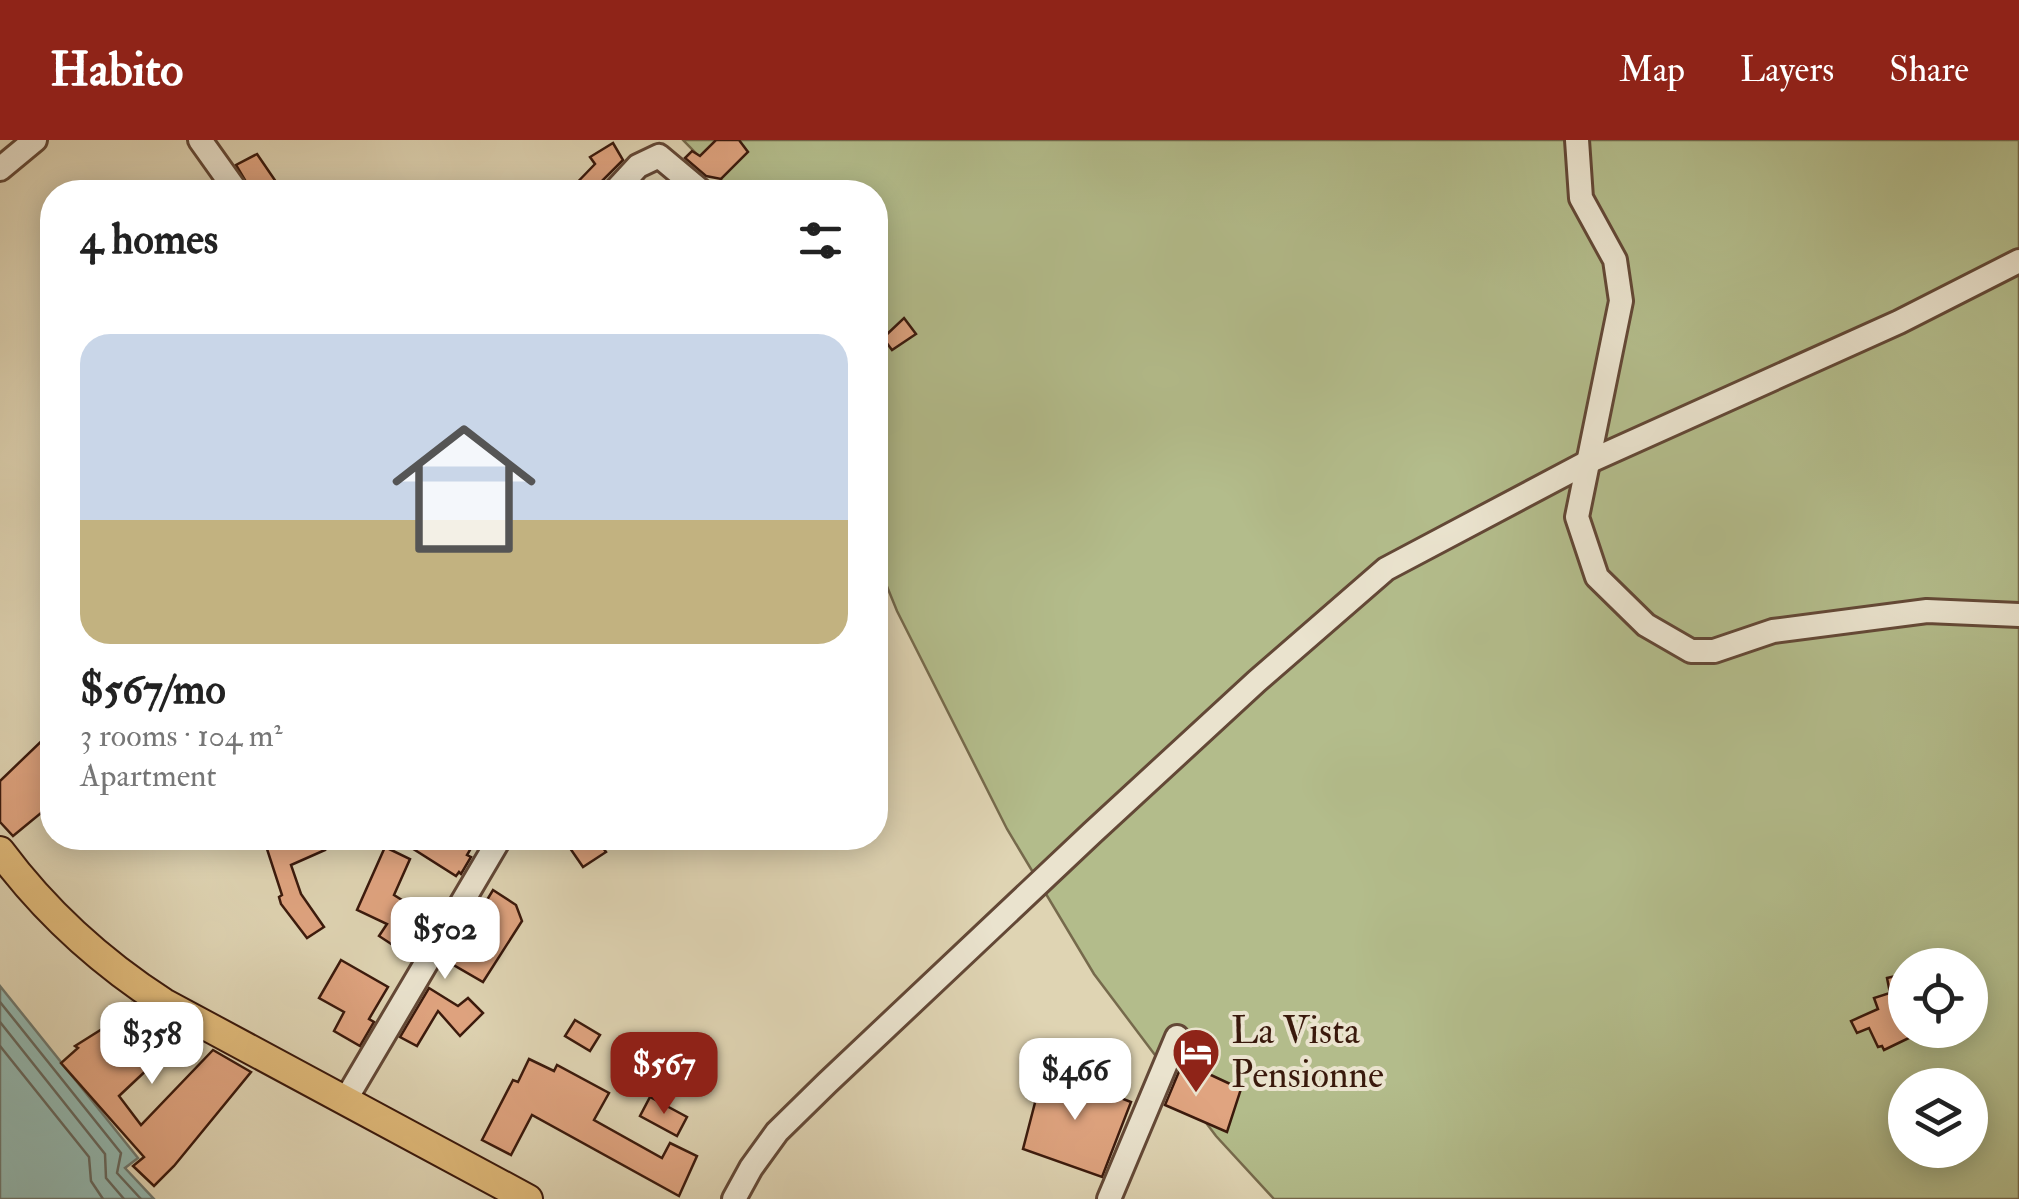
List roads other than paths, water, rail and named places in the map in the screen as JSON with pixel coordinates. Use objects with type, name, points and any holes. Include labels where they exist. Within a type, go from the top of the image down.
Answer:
[{"type":"main road","points":[[0,852],[56,919],[128,980],[528,1199]]},
{"type":"street","points":[[0,168],[35,140]]},
{"type":"street","points":[[200,140],[228,180]]},
{"type":"street","points":[[1577,140],[1580,198],[1615,260],[1621,301],[1577,517],[1597,577],[1646,626],[1691,651],[1714,651],[1773,632],[1927,612],[2019,614]]},
{"type":"street","points":[[625,180],[638,166],[659,156],[688,180]]},
{"type":"street","points":[[734,1199],[777,1132],[827,1082],[1092,832],[1386,569],[1588,462],[1899,322],[2019,261]]},
{"type":"street","points":[[346,1099],[493,850]]},
{"type":"street","points":[[1109,1199],[1177,1037]]},
{"type":"water","points":[[0,986],[138,1158],[125,1168],[154,1199],[0,1199]]},
{"type":"place","name":"La Vista Pensionne","points":[[1196,1094]]}]
